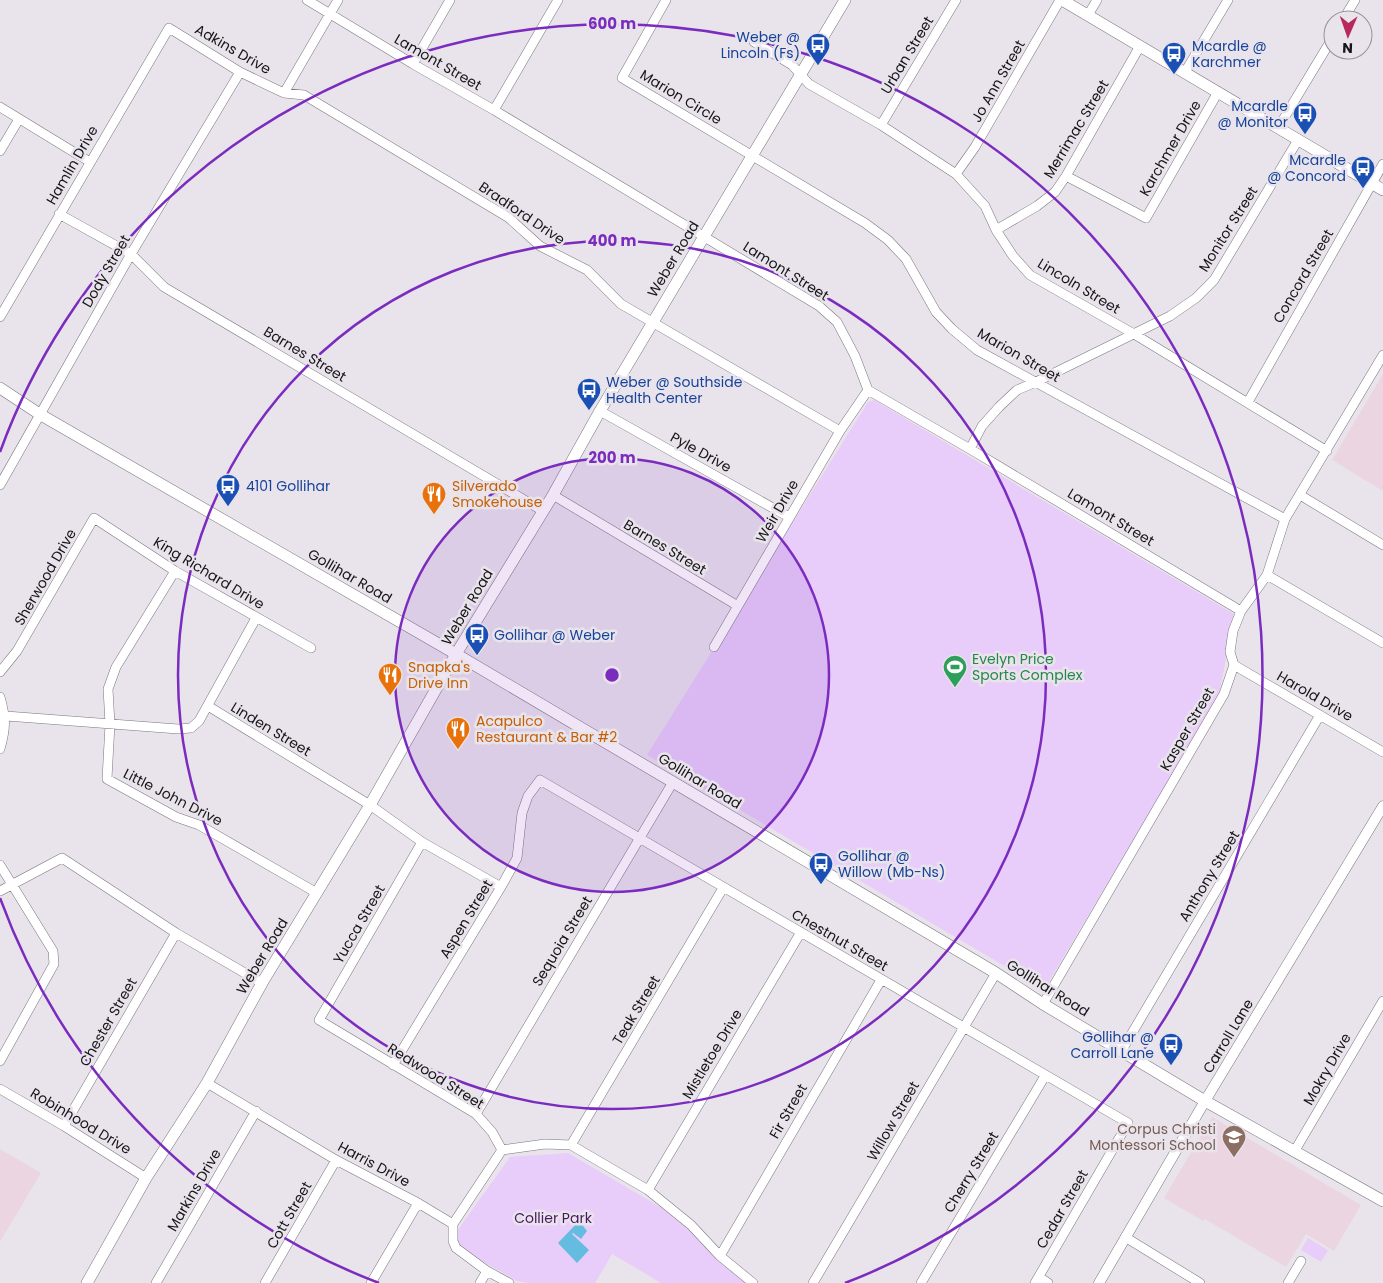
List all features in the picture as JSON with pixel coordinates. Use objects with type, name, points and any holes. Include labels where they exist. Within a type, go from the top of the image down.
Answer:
[{"type":"main road","name":"Weber Road","points":[[87,1283],[146,1178],[207,1083],[262,983],[370,805],[456,654],[553,496],[600,411],[844,0]]},
{"type":"main road","points":[[1061,0],[1383,190]]},
{"type":"main road","name":"Gollihar Road","points":[[0,388],[41,414],[456,654],[996,973],[1043,1004],[1204,1101],[1294,1152],[1382,1198]]},
{"type":"street","name":"Lamont Street","points":[[307,0],[705,236],[819,306],[837,322],[855,356],[868,390],[1242,611]]},
{"type":"street","points":[[284,93],[338,0]]},
{"type":"street","points":[[413,64],[450,0]]},
{"type":"street","points":[[494,110],[558,0]]},
{"type":"street","name":"Marion Circle","points":[[666,0],[622,78],[752,155]]},
{"type":"street","name":"Urban Street","points":[[881,125],[956,0]]},
{"type":"street","name":"Jo Ann Street","points":[[956,174],[976,147],[1061,0]]},
{"type":"street","points":[[1088,15],[1097,0]]},
{"type":"street","points":[[1184,72],[1228,0]]},
{"type":"street","name":"Adkins Drive","points":[[169,28],[240,72],[284,93]]},
{"type":"street","name":"Hamlin Drive","points":[[0,317],[169,28]]},
{"type":"street","name":"Lincoln Street","points":[[754,42],[792,65],[809,84],[881,125],[956,174],[985,206],[996,230],[1013,256],[1030,275],[1134,334],[1327,451]]},
{"type":"street","name":"Merrimac Street","points":[[996,230],[1037,206],[1055,192],[1140,46]]},
{"type":"street","points":[[1278,128],[1323,54]]},
{"type":"street","name":"Dody Street","points":[[0,485],[131,254],[240,72]]},
{"type":"street","name":"Karchmer Drive","points":[[1066,176],[1146,218],[1218,92]]},
{"type":"street","name":"Bradford Drive","points":[[284,93],[304,96],[510,218],[540,246],[587,270],[621,304],[840,431]]},
{"type":"street","points":[[0,107],[90,162]]},
{"type":"street","points":[[0,152],[20,119]]},
{"type":"street","name":"Monitor Street","points":[[970,449],[982,426],[1017,390],[1170,316],[1196,298],[1214,280],[1298,140]]},
{"type":"street","name":"Marion Street","points":[[752,155],[865,223],[888,240],[906,259],[936,312],[952,329],[977,350],[1285,519]]},
{"type":"street","name":"Concord Street","points":[[1248,402],[1383,164]]},
{"type":"street","name":"Barnes Street","points":[[60,214],[131,254],[164,286],[543,511]]},
{"type":"street","name":"Kasper Street","points":[[1043,1004],[1224,694],[1234,665],[1230,652],[1233,631],[1242,611],[1267,575],[1285,519],[1383,355]]},
{"type":"street","name":"Weir Drive","points":[[714,647],[840,431],[868,390]]},
{"type":"street","name":"Pyle Drive","points":[[600,411],[789,517]]},
{"type":"street","points":[[1300,495],[1383,545]]},
{"type":"street","name":"Barnes Street","points":[[553,496],[738,606]]},
{"type":"street","name":"King Richard Drive","points":[[94,518],[175,570],[311,648]]},
{"type":"street","name":"Sherwood Drive","points":[[0,672],[17,651],[94,518]]},
{"type":"street","name":"Little John Drive","points":[[175,570],[116,667],[108,689],[110,724],[107,779],[176,817],[199,824],[317,893]]},
{"type":"street","points":[[1267,575],[1383,643]]},
{"type":"street","points":[[6,716],[178,729],[191,728],[199,721],[208,706],[256,618]]},
{"type":"street","name":"Harold Drive","points":[[1234,665],[1383,752]]},
{"type":"street","points":[[0,697],[6,716],[5,733],[0,749]]},
{"type":"street","name":"Linden Street","points":[[208,706],[370,805],[422,842],[501,887]]},
{"type":"street","name":"Anthony Street","points":[[1122,1050],[1320,715]]},
{"type":"street","name":"Chestnut Street","points":[[540,780],[1128,1124]]},
{"type":"street","name":"Aspen Street","points":[[393,1065],[517,858],[522,813],[528,796],[540,780]]},
{"type":"street","name":"Sequoia Street","points":[[476,1114],[673,782]]},
{"type":"street","name":"Carroll Lane","points":[[1098,1283],[1204,1101],[1383,806]]},
{"type":"street","name":"Yucca Street","points":[[319,1020],[422,842]]},
{"type":"street","points":[[0,891],[62,858],[176,933],[262,983]]},
{"type":"street","points":[[0,865],[53,951],[54,964],[0,1061]]},
{"type":"street","name":"Teak Street","points":[[572,1145],[723,888]]},
{"type":"street","name":"Mistletoe Drive","points":[[648,1190],[801,932]]},
{"type":"street","name":"Chester Street","points":[[64,1126],[176,933]]},
{"type":"street","name":"Willow Street","points":[[813,1283],[996,973]]},
{"type":"street","name":"Fir Street","points":[[720,1256],[881,980]]},
{"type":"street","name":"Mokry Drive","points":[[1294,1152],[1383,1001]]},
{"type":"street","name":"Redwood Street","points":[[319,1020],[476,1114],[492,1132],[502,1150]]},
{"type":"street","name":"Cherry Street","points":[[921,1283],[1045,1076]]},
{"type":"street","name":"Harris Drive","points":[[207,1083],[336,1160],[418,1203],[453,1224]]},
{"type":"street","name":"Robinhood Drive","points":[[0,1089],[64,1126],[146,1178]]},
{"type":"street","name":"Markins Drive","points":[[156,1283],[256,1111]]},
{"type":"street","name":"Cedar Street","points":[[1036,1280],[1128,1124]]},
{"type":"street","points":[[509,1283],[487,1271],[456,1248],[453,1240],[453,1224],[502,1150],[545,1144],[572,1145],[648,1190],[691,1225],[720,1256],[753,1283]]},
{"type":"street","name":"Cott Street","points":[[265,1283],[336,1160]]},
{"type":"street","points":[[371,1283],[418,1203]]},
{"type":"street","points":[[1125,1237],[1200,1283]]},
{"type":"street","points":[[1288,1283],[1300,1261]]},
{"type":"street","points":[[480,1283],[487,1271]]},
{"type":"street","points":[[1036,1280],[1048,1283]]},
{"type":"shaded area","points":[[1383,374],[1383,491],[1332,460]]},
{"type":"shaded area","name":"Corpus Christi Montessori School","points":[[1212,1117],[1361,1205],[1334,1251],[1306,1234],[1286,1267],[1205,1219],[1203,1221],[1164,1198]]},
{"type":"shaded area","points":[[0,1149],[41,1173],[0,1242]]},
{"type":"green space","name":"Evelyn Price Sports Complex","points":[[874,400],[1234,614],[1235,618],[1218,697],[1045,988],[1040,987],[647,755],[868,402]]},
{"type":"green space","name":"Collier Park","points":[[568,1153],[662,1208],[754,1283],[661,1283],[612,1254],[595,1283],[529,1283],[517,1281],[459,1248],[457,1231],[510,1157]]},
{"type":"green space","points":[[1308,1238],[1328,1250],[1321,1262],[1301,1250]]},
{"type":"water","points":[[579,1221],[587,1231],[581,1239],[572,1234],[589,1250],[577,1263],[558,1243]]},
{"type":"place","name":"Weber @ Lincoln (Fs)","points":[[818,66]]},
{"type":"place","name":"Mcardle @ Karchmer","points":[[1174,75]]},
{"type":"place","name":"Mcardle @ Monitor","points":[[1305,135]]},
{"type":"place","name":"Mcardle @ Concord","points":[[1363,189]]},
{"type":"place","name":"Weber @ Southside Health Center","points":[[589,411]]},
{"type":"place","name":"4101 Gollihar","points":[[228,507]]},
{"type":"place","name":"Silverado Smokehouse","points":[[434,515]]},
{"type":"place","name":"Gollihar @ Weber","points":[[477,656]]},
{"type":"place","name":"Evelyn Price Sports Complex","points":[[955,688]]},
{"type":"place","name":"Snapka's Drive Inn","points":[[390,696]]},
{"type":"place","name":"Acapulco Restaurant & Bar #2","points":[[458,750]]},
{"type":"place","name":"Gollihar @ Willow (Mb-Ns)","points":[[821,885]]},
{"type":"place","name":"Gollihar @ Carroll Lane","points":[[1171,1066]]},
{"type":"place","name":"Corpus Christi Montessori School","points":[[1234,1158]]}]
